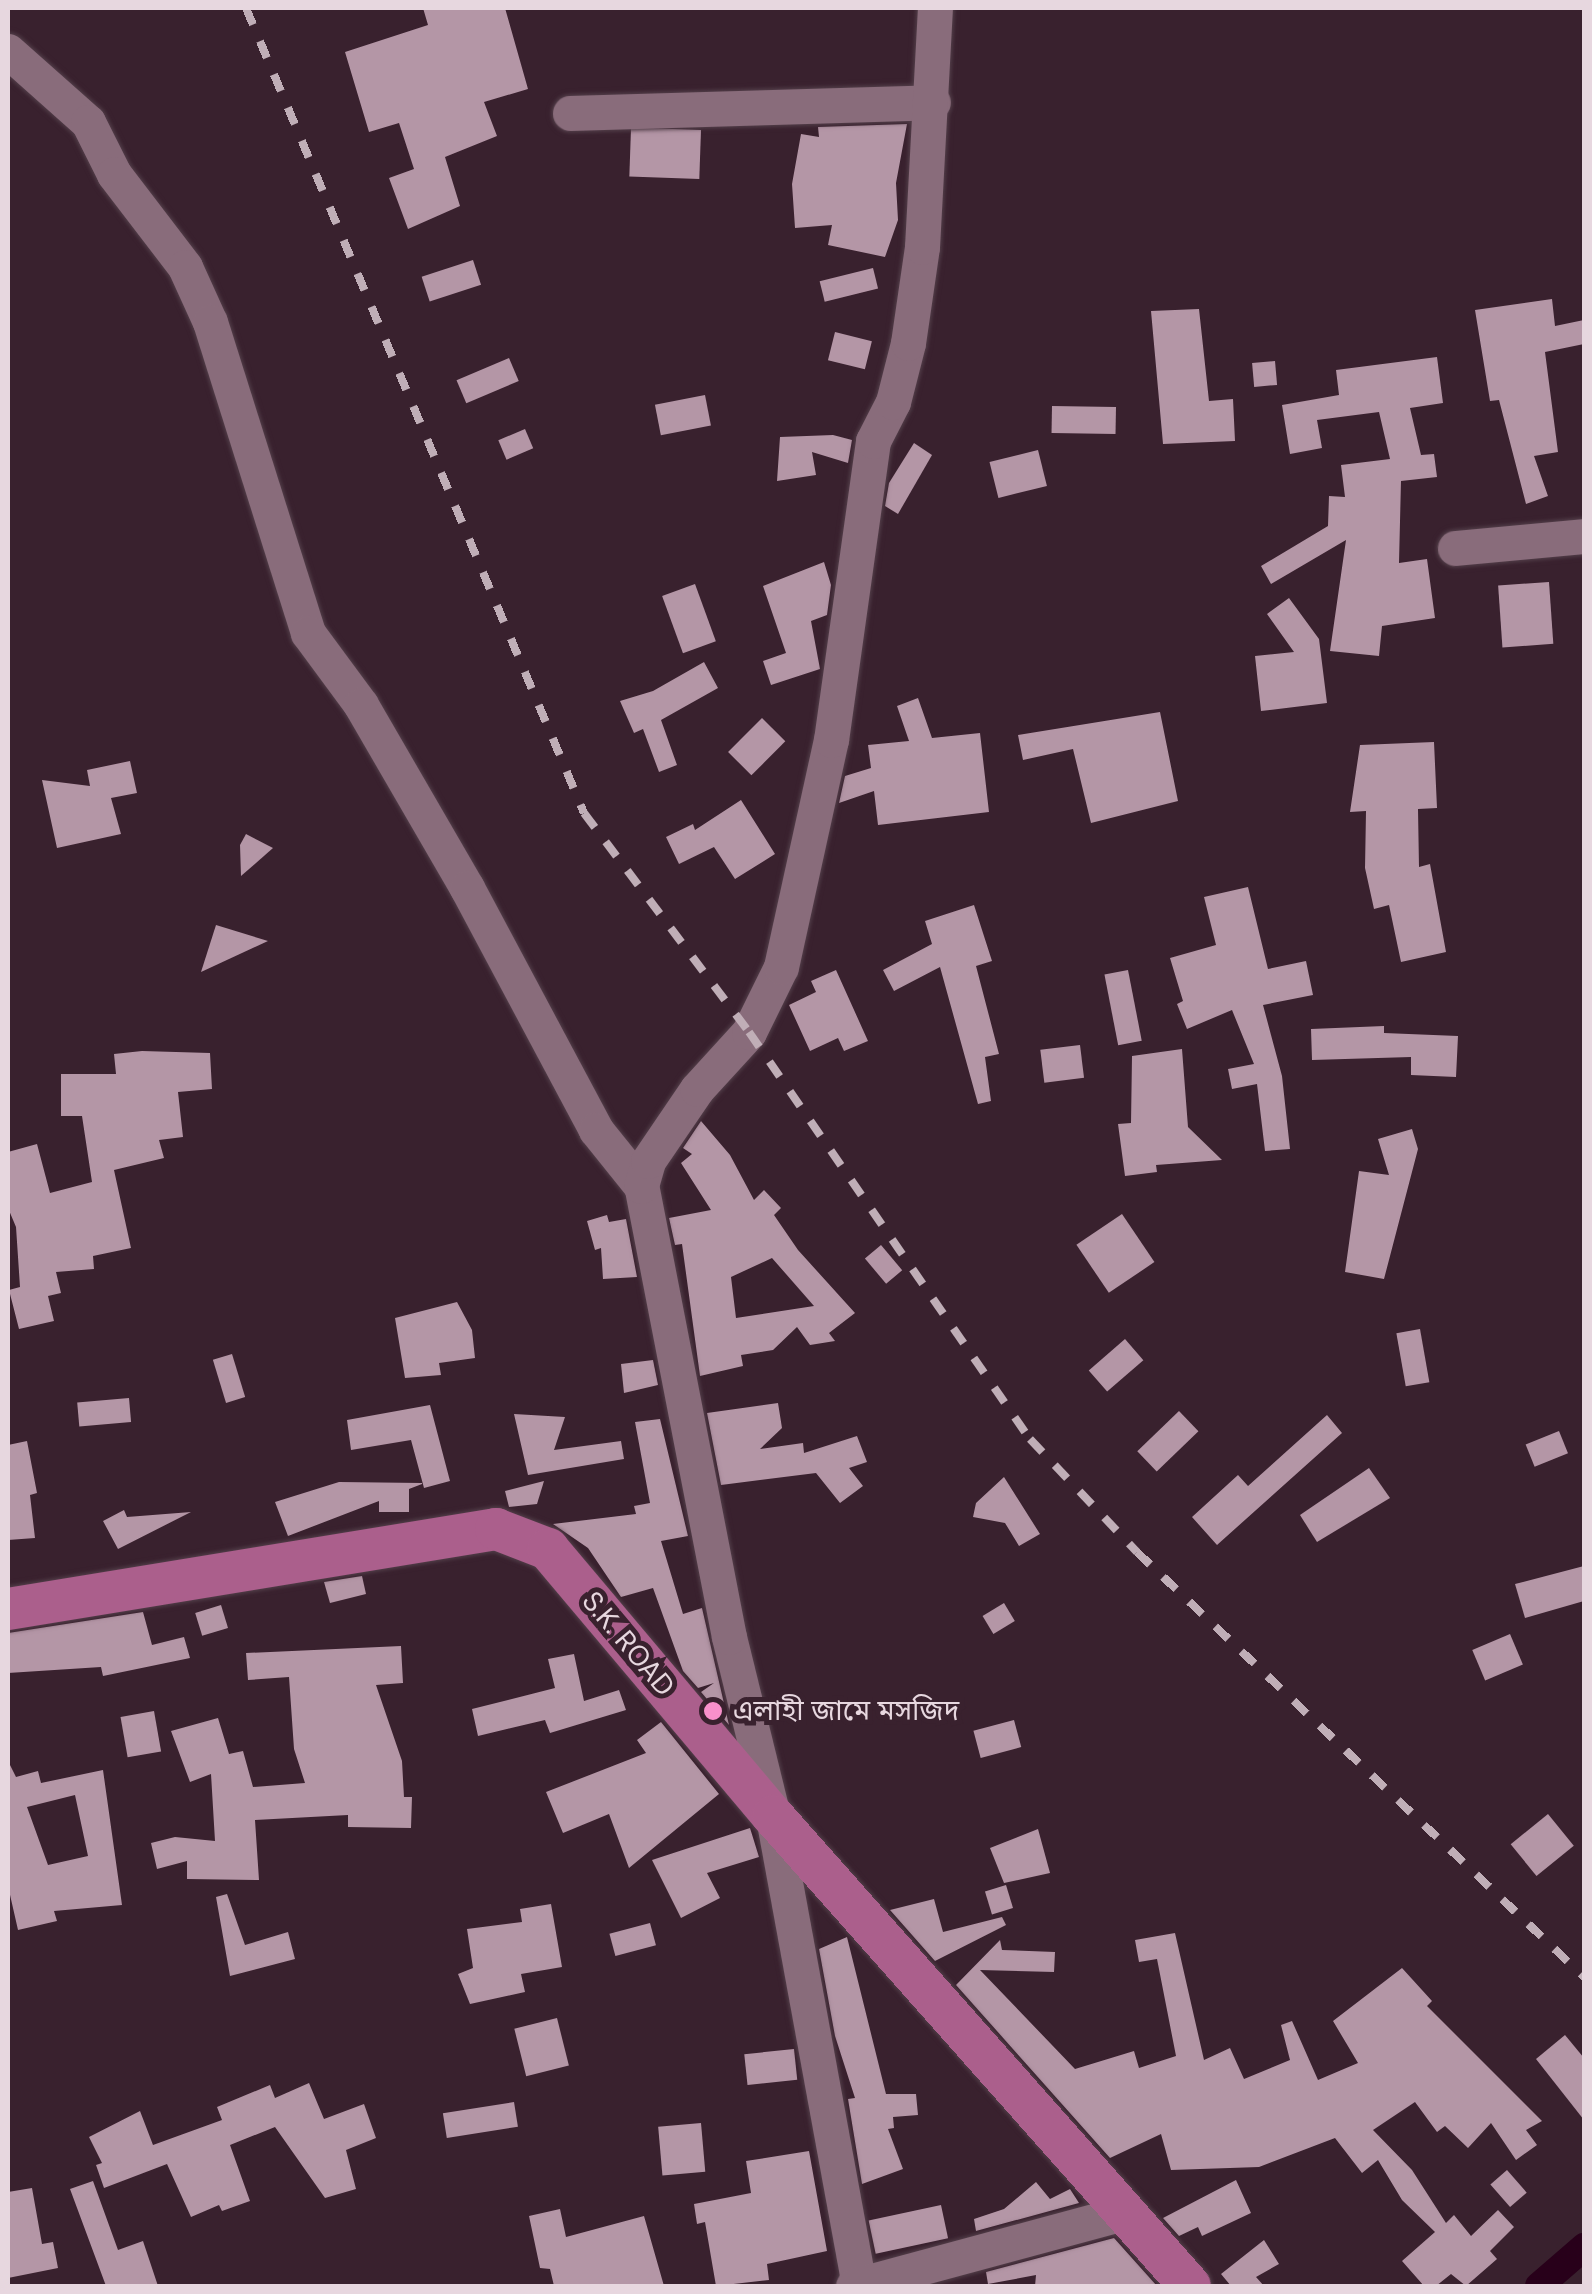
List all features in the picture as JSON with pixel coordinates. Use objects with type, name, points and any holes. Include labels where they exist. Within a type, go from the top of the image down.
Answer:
[{"type":"main road","name":"S.K. ROAD","points":[[8,1609],[496,1529],[548,1549],[773,1816],[1190,2286]]},
{"type":"street","points":[[935,8],[933,102],[908,343],[893,402],[873,441],[831,740],[781,967],[750,1032],[697,1089],[648,1161],[641,1186],[728,1637],[773,1816],[856,2283],[1128,2212]]},
{"type":"street","points":[[8,51],[88,122],[114,174],[185,266],[210,322],[308,634],[361,706],[467,888],[596,1130],[641,1186]]},
{"type":"street","points":[[570,113],[933,102]]},
{"type":"street","points":[[1455,548],[1584,536]]},
{"type":"building","points":[[423,8],[505,8],[528,89],[484,102],[497,136],[445,157],[460,206],[408,229],[389,178],[414,169],[399,123],[369,132],[345,52],[428,25]]},
{"type":"building","points":[[907,124],[896,183],[898,220],[885,257],[828,245],[832,225],[795,228],[792,184],[801,134],[819,137],[818,127]]},
{"type":"building","points":[[631,128],[701,130],[699,179],[629,177]]},
{"type":"building","points":[[473,260],[481,285],[430,301],[422,277]]},
{"type":"building","points":[[873,268],[878,288],[825,302],[820,281]]},
{"type":"building","points":[[1552,299],[1555,326],[1584,320],[1584,344],[1545,352],[1558,452],[1534,456],[1548,496],[1526,504],[1499,400],[1490,401],[1475,310]]},
{"type":"building","points":[[1199,309],[1209,401],[1233,399],[1235,441],[1163,444],[1151,311]]},
{"type":"building","points":[[835,332],[872,341],[865,369],[828,360]]},
{"type":"building","points":[[1437,357],[1443,403],[1410,408],[1421,455],[1434,454],[1437,477],[1401,481],[1399,563],[1427,559],[1435,618],[1382,626],[1379,656],[1330,651],[1346,540],[1271,584],[1261,566],[1328,526],[1329,496],[1345,497],[1341,465],[1390,459],[1379,412],[1317,420],[1322,448],[1290,454],[1282,405],[1339,395],[1336,370]]},
{"type":"building","points":[[509,358],[519,381],[466,403],[457,380]]},
{"type":"building","points":[[1275,361],[1277,385],[1254,387],[1252,363]]},
{"type":"building","points":[[705,395],[711,425],[661,435],[655,405]]},
{"type":"building","points":[[1052,406],[1116,407],[1116,434],[1052,433]]},
{"type":"building","points":[[525,429],[533,448],[507,460],[498,440]]},
{"type":"building","points":[[833,435],[852,440],[848,463],[812,452],[816,475],[777,481],[780,437]]},
{"type":"building","points":[[914,443],[932,455],[898,514],[885,506],[889,483]]},
{"type":"building","points":[[1038,450],[1047,486],[998,498],[989,462]]},
{"type":"building","points":[[824,562],[831,585],[827,615],[811,621],[820,669],[771,685],[763,661],[786,653],[763,586]]},
{"type":"building","points":[[1549,582],[1553,644],[1502,647],[1498,586]]},
{"type":"building","points":[[695,584],[716,641],[683,653],[662,596]]},
{"type":"building","points":[[1289,598],[1319,639],[1327,703],[1261,711],[1255,656],[1294,652],[1267,614]]},
{"type":"building","points":[[704,662],[718,688],[661,720],[677,765],[659,772],[643,729],[634,733],[620,701],[653,691]]},
{"type":"building","points":[[918,698],[932,738],[980,733],[989,812],[878,825],[874,791],[839,803],[845,776],[871,768],[868,745],[909,741],[897,706]]},
{"type":"building","points":[[1160,712],[1178,801],[1091,823],[1073,749],[1023,760],[1018,735]]},
{"type":"building","points":[[762,718],[785,741],[751,775],[728,752]]},
{"type":"building","points":[[1434,742],[1437,808],[1418,809],[1419,867],[1430,864],[1446,952],[1401,962],[1389,905],[1374,909],[1365,868],[1366,811],[1350,812],[1360,745]]},
{"type":"building","points":[[130,761],[137,793],[111,798],[121,834],[57,848],[42,780],[90,786],[87,770]]},
{"type":"building","points":[[741,800],[775,854],[735,879],[714,847],[679,864],[666,837],[693,824],[695,830]]},
{"type":"building","points":[[246,834],[273,848],[241,876],[240,845]]},
{"type":"building","points":[[1248,887],[1268,969],[1306,961],[1313,995],[1263,1005],[1282,1076],[1290,1149],[1265,1151],[1257,1084],[1232,1089],[1228,1069],[1254,1064],[1232,1010],[1187,1029],[1177,1004],[1183,1001],[1170,958],[1216,945],[1204,897]]},
{"type":"building","points":[[974,905],[992,961],[976,966],[999,1054],[985,1057],[991,1101],[978,1104],[940,967],[894,991],[883,970],[932,944],[925,921]]},
{"type":"building","points":[[216,925],[268,941],[201,972]]},
{"type":"building","points":[[836,970],[868,1041],[844,1051],[838,1038],[810,1051],[789,1005],[816,992],[811,981]]},
{"type":"building","points":[[1128,970],[1142,1041],[1118,1045],[1104,975]]},
{"type":"building","points":[[1384,1026],[1384,1033],[1458,1036],[1456,1077],[1411,1075],[1411,1057],[1312,1060],[1311,1029]]},
{"type":"building","points":[[1080,1045],[1084,1078],[1044,1083],[1040,1050]]},
{"type":"building","points":[[1182,1049],[1188,1127],[1222,1160],[1156,1165],[1157,1172],[1125,1176],[1118,1124],[1131,1123],[1132,1056]]},
{"type":"building","points":[[210,1053],[212,1089],[178,1092],[183,1137],[159,1140],[164,1158],[114,1170],[131,1248],[93,1256],[94,1269],[56,1272],[61,1293],[48,1296],[54,1321],[19,1329],[9,1290],[20,1287],[16,1227],[8,1208],[8,1152],[37,1144],[50,1193],[92,1182],[82,1116],[61,1116],[61,1074],[116,1074],[114,1054]]},
{"type":"building","points":[[701,1121],[730,1155],[754,1200],[764,1190],[781,1208],[774,1215],[798,1250],[855,1313],[829,1333],[835,1341],[810,1345],[797,1327],[773,1350],[741,1355],[743,1366],[700,1376],[682,1244],[675,1245],[669,1218],[711,1210],[681,1163],[692,1154],[683,1148]],"holes":[[[772,1258],[814,1306],[736,1318],[731,1277]]]},
{"type":"building","points":[[1412,1129],[1418,1149],[1384,1279],[1345,1272],[1359,1171],[1389,1175],[1378,1139]]},
{"type":"building","points":[[1122,1214],[1154,1262],[1109,1293],[1076,1245]]},
{"type":"building","points":[[607,1215],[609,1222],[626,1219],[637,1277],[603,1279],[601,1248],[595,1250],[587,1221]]},
{"type":"building","points":[[881,1245],[902,1270],[886,1284],[865,1258]]},
{"type":"building","points":[[457,1302],[472,1330],[475,1358],[439,1363],[441,1375],[405,1378],[395,1318]]},
{"type":"building","points":[[1420,1329],[1429,1382],[1406,1386],[1396,1333]]},
{"type":"building","points":[[1125,1339],[1143,1360],[1107,1392],[1089,1370]]},
{"type":"building","points":[[232,1354],[245,1397],[226,1403],[213,1360]]},
{"type":"building","points":[[653,1360],[658,1385],[624,1393],[621,1364]]},
{"type":"building","points":[[129,1398],[131,1422],[79,1426],[77,1403]]},
{"type":"building","points":[[778,1403],[782,1428],[760,1449],[803,1443],[804,1453],[857,1436],[867,1462],[849,1468],[863,1486],[840,1503],[816,1473],[721,1485],[707,1413]]},
{"type":"building","points":[[430,1405],[450,1481],[424,1488],[411,1440],[351,1450],[347,1420]]},
{"type":"building","points":[[1179,1411],[1198,1431],[1157,1471],[1137,1451]]},
{"type":"building","points":[[514,1414],[565,1417],[554,1450],[621,1441],[624,1459],[528,1475]]},
{"type":"building","points":[[1327,1415],[1342,1433],[1217,1545],[1192,1517],[1238,1475],[1248,1486]]},
{"type":"building","points":[[660,1419],[688,1536],[661,1541],[683,1614],[702,1608],[729,1725],[701,1692],[714,1683],[698,1688],[683,1671],[653,1588],[621,1597],[588,1548],[553,1524],[636,1514],[634,1506],[650,1503],[635,1422]]},
{"type":"building","points":[[1559,1431],[1568,1453],[1535,1467],[1526,1444]]},
{"type":"building","points":[[27,1441],[37,1493],[30,1495],[35,1538],[8,1540],[8,1445]]},
{"type":"building","points":[[1369,1468],[1390,1498],[1317,1542],[1300,1515]]},
{"type":"building","points":[[1004,1477],[1040,1534],[1019,1546],[1005,1523],[973,1517],[976,1503]]},
{"type":"building","points":[[544,1481],[537,1504],[509,1507],[505,1491]]},
{"type":"building","points":[[339,1482],[422,1484],[409,1489],[409,1512],[379,1512],[379,1501],[288,1536],[275,1502]]},
{"type":"building","points":[[124,1510],[127,1517],[191,1512],[118,1549],[103,1521]]},
{"type":"building","points":[[1584,1566],[1584,1601],[1525,1618],[1515,1584]]},
{"type":"building","points":[[362,1576],[366,1594],[330,1603],[324,1582]]},
{"type":"building","points":[[1004,1603],[1015,1621],[993,1634],[983,1616]]},
{"type":"building","points":[[221,1605],[228,1628],[202,1636],[195,1613]]},
{"type":"building","points":[[143,1612],[152,1645],[184,1637],[190,1658],[103,1676],[101,1667],[8,1673],[8,1633]]},
{"type":"building","points":[[1510,1634],[1523,1664],[1485,1680],[1472,1650]]},
{"type":"building","points":[[401,1646],[403,1683],[376,1685],[402,1761],[404,1797],[412,1797],[411,1828],[348,1827],[348,1815],[255,1820],[259,1880],[187,1879],[187,1861],[157,1869],[151,1843],[175,1837],[215,1841],[211,1774],[190,1782],[171,1731],[218,1718],[229,1754],[243,1751],[253,1787],[305,1783],[294,1749],[289,1677],[248,1680],[246,1653]]},
{"type":"building","points":[[574,1654],[584,1701],[619,1690],[626,1710],[550,1733],[545,1720],[478,1736],[472,1709],[555,1688],[548,1659]]},
{"type":"building","points":[[154,1711],[161,1751],[128,1757],[121,1717]]},
{"type":"building","points":[[1014,1720],[1021,1747],[981,1758],[973,1731]]},
{"type":"building","points":[[661,1722],[719,1794],[629,1868],[609,1814],[563,1833],[546,1792],[646,1753],[637,1740]]},
{"type":"building","points":[[8,1761],[16,1777],[38,1771],[41,1783],[103,1770],[122,1905],[54,1911],[57,1921],[18,1930],[8,1886]],"holes":[[[75,1795],[88,1856],[48,1865],[27,1807]]]},
{"type":"building","points":[[1548,1814],[1574,1846],[1536,1876],[1511,1844]]},
{"type":"building","points":[[750,1828],[759,1857],[707,1873],[720,1898],[681,1918],[652,1860]]},
{"type":"building","points":[[1038,1829],[1050,1873],[1004,1883],[990,1848]]},
{"type":"building","points":[[1006,1885],[1013,1908],[992,1914],[985,1891]]},
{"type":"building","points":[[227,1894],[245,1945],[288,1932],[295,1959],[230,1976],[216,1897]]},
{"type":"building","points":[[934,1899],[943,1932],[1002,1917],[1006,1925],[935,1961],[890,1910]]},
{"type":"building","points":[[551,1904],[562,1967],[521,1974],[525,1992],[470,2004],[458,1974],[473,1968],[467,1929],[522,1922],[520,1909]]},
{"type":"building","points":[[650,1923],[656,1945],[615,1956],[609,1934]]},
{"type":"building","points":[[1175,1933],[1204,2060],[1230,2048],[1244,2079],[1290,2060],[1281,2025],[1292,2021],[1318,2080],[1358,2063],[1333,2021],[1402,1968],[1432,2001],[1427,2006],[1542,2121],[1526,2130],[1537,2145],[1516,2160],[1491,2123],[1468,2148],[1445,2126],[1437,2132],[1415,2102],[1373,2130],[1412,2170],[1446,2223],[1454,2215],[1471,2236],[1498,2210],[1514,2227],[1490,2251],[1497,2259],[1466,2286],[1451,2274],[1436,2286],[1424,2286],[1402,2261],[1435,2232],[1402,2200],[1378,2160],[1362,2173],[1335,2138],[1259,2167],[1171,2170],[1161,2134],[1110,2158],[956,1985],[1000,1940],[1002,1950],[1055,1952],[1054,1972],[980,1970],[1075,2069],[1134,2051],[1139,2068],[1176,2056],[1157,1959],[1139,1962],[1135,1940]]},
{"type":"building","points":[[847,1937],[886,2094],[916,2094],[918,2115],[893,2117],[894,2128],[888,2129],[903,2169],[862,2184],[848,2099],[855,2098],[835,2036],[819,1949]]},
{"type":"building","points":[[557,2018],[569,2066],[526,2076],[514,2029]]},
{"type":"building","points":[[1565,2035],[1584,2058],[1584,2120],[1536,2059]]},
{"type":"building","points":[[794,2049],[797,2080],[748,2085],[744,2054]]},
{"type":"building","points":[[309,2083],[324,2119],[364,2104],[376,2138],[346,2150],[356,2189],[325,2198],[275,2127],[230,2145],[250,2201],[222,2211],[219,2205],[191,2217],[167,2164],[104,2188],[96,2165],[102,2163],[89,2137],[140,2111],[153,2145],[222,2120],[217,2107],[270,2085],[275,2098]]},
{"type":"building","points":[[514,2102],[518,2127],[447,2138],[443,2113]]},
{"type":"building","points":[[701,2123],[705,2172],[662,2176],[658,2127]]},
{"type":"building","points":[[809,2151],[827,2251],[767,2264],[769,2280],[716,2286],[705,2222],[697,2224],[694,2204],[751,2193],[746,2161]]},
{"type":"building","points":[[1507,2170],[1527,2193],[1510,2207],[1490,2184]]},
{"type":"building","points":[[1236,2180],[1251,2213],[1202,2236],[1198,2227],[1179,2236],[1163,2218]]},
{"type":"building","points":[[93,2181],[118,2250],[143,2241],[158,2286],[106,2286],[70,2189]]},
{"type":"building","points":[[1036,2182],[1050,2199],[1070,2189],[1079,2203],[976,2231],[974,2219],[1004,2209]]},
{"type":"building","points":[[32,2188],[42,2244],[53,2242],[58,2268],[8,2278],[8,2192]]},
{"type":"building","points":[[941,2205],[948,2238],[876,2254],[869,2220]]},
{"type":"building","points":[[560,2209],[566,2237],[644,2216],[664,2286],[554,2286],[550,2269],[540,2268],[529,2216]]},
{"type":"building","points":[[1114,2238],[1157,2286],[1035,2286],[1036,2275],[988,2284],[986,2272]]},
{"type":"building","points":[[1264,2240],[1279,2264],[1256,2277],[1264,2286],[1231,2286],[1221,2274]]},
{"type":"waterway","points":[[1539,2286],[1584,2247]]},
{"type":"railway","points":[[246,8],[584,813],[749,1032],[1030,1439],[1137,1552],[1584,1977]]},
{"type":"place","name":"এলাহী জামে মসজিদ","points":[[713,1711]]}]
